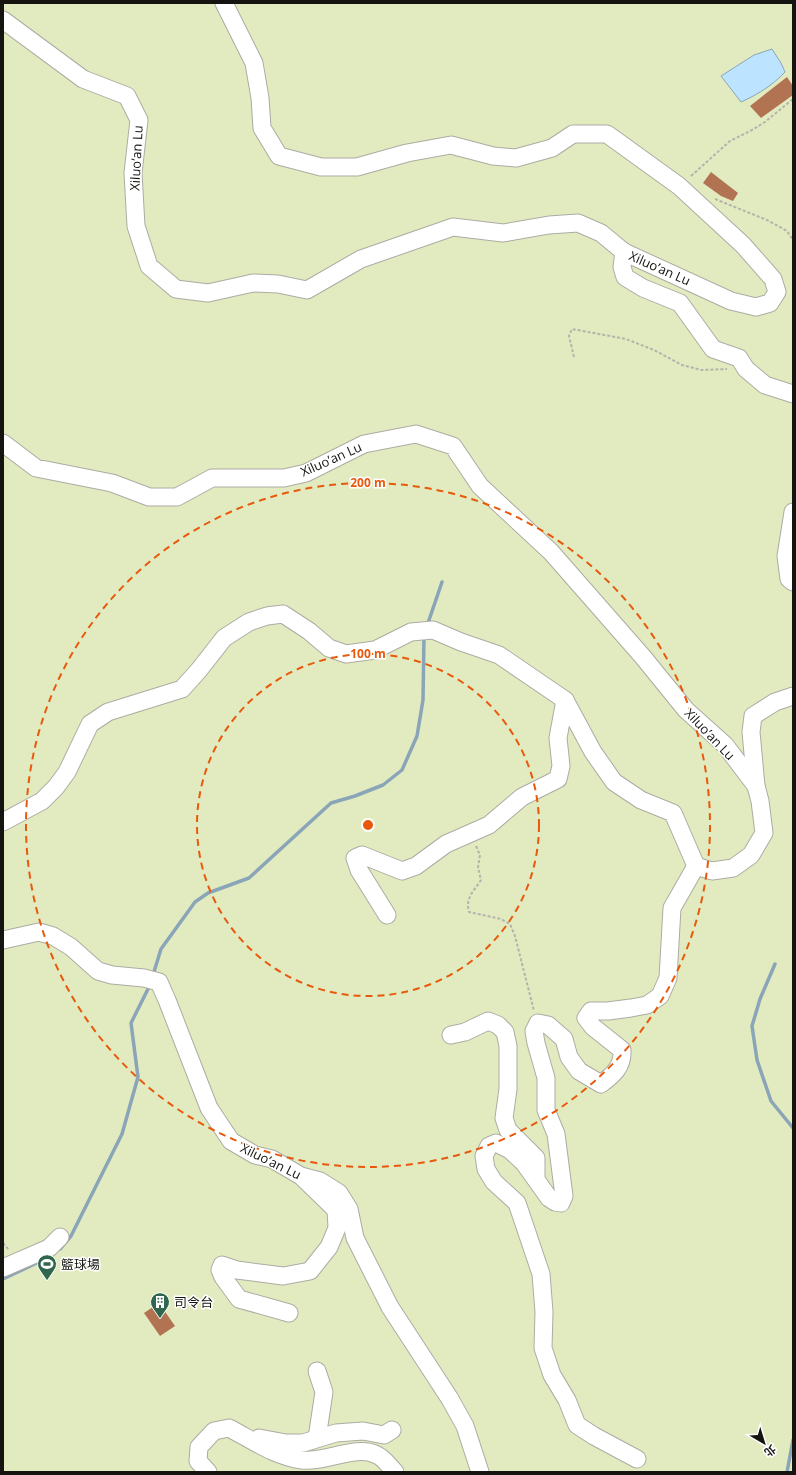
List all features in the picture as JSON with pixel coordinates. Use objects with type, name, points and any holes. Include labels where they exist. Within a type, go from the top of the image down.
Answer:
[{"type":"street","name":"Xiluo’an Lu","points":[[3,20],[83,79],[127,96],[139,120],[133,173],[136,226],[149,266],[176,289],[208,293],[253,283],[278,284],[307,290],[361,259],[453,228],[504,233],[549,225],[578,223],[601,232],[624,252],[731,301],[756,307],[770,303],[777,292],[773,279],[743,244],[678,186],[607,134],[573,134],[552,148],[516,158],[493,156],[451,145],[407,153],[357,166],[321,167],[279,156],[262,128],[260,98],[254,63],[224,3]]},
{"type":"street","points":[[624,252],[622,267],[625,277],[643,288],[680,303],[713,349],[739,358],[746,369],[765,385],[793,394]]},
{"type":"street","name":"Xiluo’an Lu","points":[[3,443],[36,468],[112,483],[149,497],[177,498],[212,478],[284,478],[306,473],[364,444],[371,442],[416,434],[454,446],[480,486],[551,552],[643,657],[686,710],[725,746],[756,786],[760,801],[764,833],[751,855],[733,868],[712,871],[696,866]]},
{"type":"street","points":[[793,512],[786,556],[789,579],[793,582]]},
{"type":"street","points":[[3,822],[42,801],[56,787],[67,772],[90,724],[108,712],[182,689],[224,638],[249,622],[267,616],[283,614],[309,631],[329,648],[346,654],[375,650],[411,632],[425,631],[499,655],[565,700],[593,752],[614,782],[641,800],[672,813],[696,866],[672,908],[668,978],[660,996],[647,1005],[608,1011],[591,1011],[586,1018],[593,1028],[622,1050],[622,1059],[614,1074],[601,1084],[579,1071],[569,1057],[564,1038],[548,1025],[538,1023],[534,1031],[546,1078],[546,1110],[556,1134],[564,1196],[562,1203],[555,1202],[549,1198],[524,1163],[510,1150],[496,1143],[489,1146],[484,1156],[486,1168],[494,1182],[517,1203],[541,1274],[544,1312],[543,1348],[552,1375],[567,1400],[578,1425],[594,1436],[637,1459]]},
{"type":"street","points":[[756,786],[751,732],[753,716],[774,702],[793,696]]},
{"type":"street","points":[[388,915],[359,870],[355,858],[362,855],[402,871],[416,866],[446,844],[488,825],[522,797],[558,779],[560,766],[558,738],[565,700]]},
{"type":"street","name":"Xiluo’an Lu","points":[[3,940],[39,932],[53,936],[71,947],[98,971],[112,975],[159,982],[168,1000],[209,1108],[231,1141],[255,1155],[272,1159],[301,1176],[320,1180],[339,1193],[349,1209],[355,1238],[390,1307],[450,1399],[465,1426],[480,1472]]},
{"type":"street","points":[[451,1035],[465,1032],[488,1021],[498,1025],[505,1032],[508,1046],[508,1088],[504,1118],[508,1130],[536,1158],[536,1178]]},
{"type":"street","points":[[289,1313],[239,1299],[223,1277],[220,1270],[222,1265],[237,1270],[283,1276],[310,1272],[329,1247],[337,1228],[336,1210],[301,1176]]},
{"type":"street","points":[[3,1268],[48,1248],[60,1236]]},
{"type":"street","points":[[317,1371],[324,1392],[317,1438]]},
{"type":"street","points":[[208,1472],[198,1461],[199,1447],[214,1431],[229,1428],[283,1456],[303,1460],[324,1459],[363,1451],[378,1455],[395,1472]]},
{"type":"street","points":[[243,1435],[286,1443],[303,1443],[336,1433],[364,1431],[384,1435],[392,1430]]},
{"type":"path","points":[[685,173],[691,176],[730,141],[765,122],[793,99]]},
{"type":"path","points":[[711,195],[716,200],[767,220],[787,231],[793,240]]},
{"type":"path","points":[[574,357],[569,336],[572,329],[626,339],[654,350],[682,365],[701,370],[746,369]]},
{"type":"path","points":[[471,832],[480,855],[478,867],[481,880],[470,895],[467,906],[469,912],[501,919],[510,924],[515,936],[538,1023]]},
{"type":"green space","points":[[3,3],[793,3],[793,1472],[3,1472]]},
{"type":"water","points":[[772,49],[785,72],[764,89],[741,102],[721,76],[754,55]]},
{"type":"building","points":[[787,77],[793,86],[793,95],[761,118],[750,106]]},
{"type":"building","points":[[711,172],[738,193],[733,201],[721,196],[703,183]]},
{"type":"building","name":"司令台","points":[[159,1303],[175,1326],[160,1336],[144,1313]]},
{"type":"waterway","points":[[427,626],[442,582]]},
{"type":"waterway","points":[[153,975],[161,949],[195,902],[208,893],[249,878],[331,803],[355,796],[383,785],[402,770],[417,736],[423,700],[424,636]]},
{"type":"waterway","points":[[775,964],[760,999],[752,1026],[757,1060],[771,1101],[793,1128]]},
{"type":"waterway","points":[[60,1249],[71,1236],[122,1134],[138,1077],[131,1023],[150,985]]},
{"type":"waterway","points":[[3,1279],[43,1260]]},
{"type":"waterway","points":[[787,1472],[793,1440]]},
{"type":"place","name":"籃球場","points":[[47,1281]]},
{"type":"place","name":"司令台","points":[[160,1319]]}]
